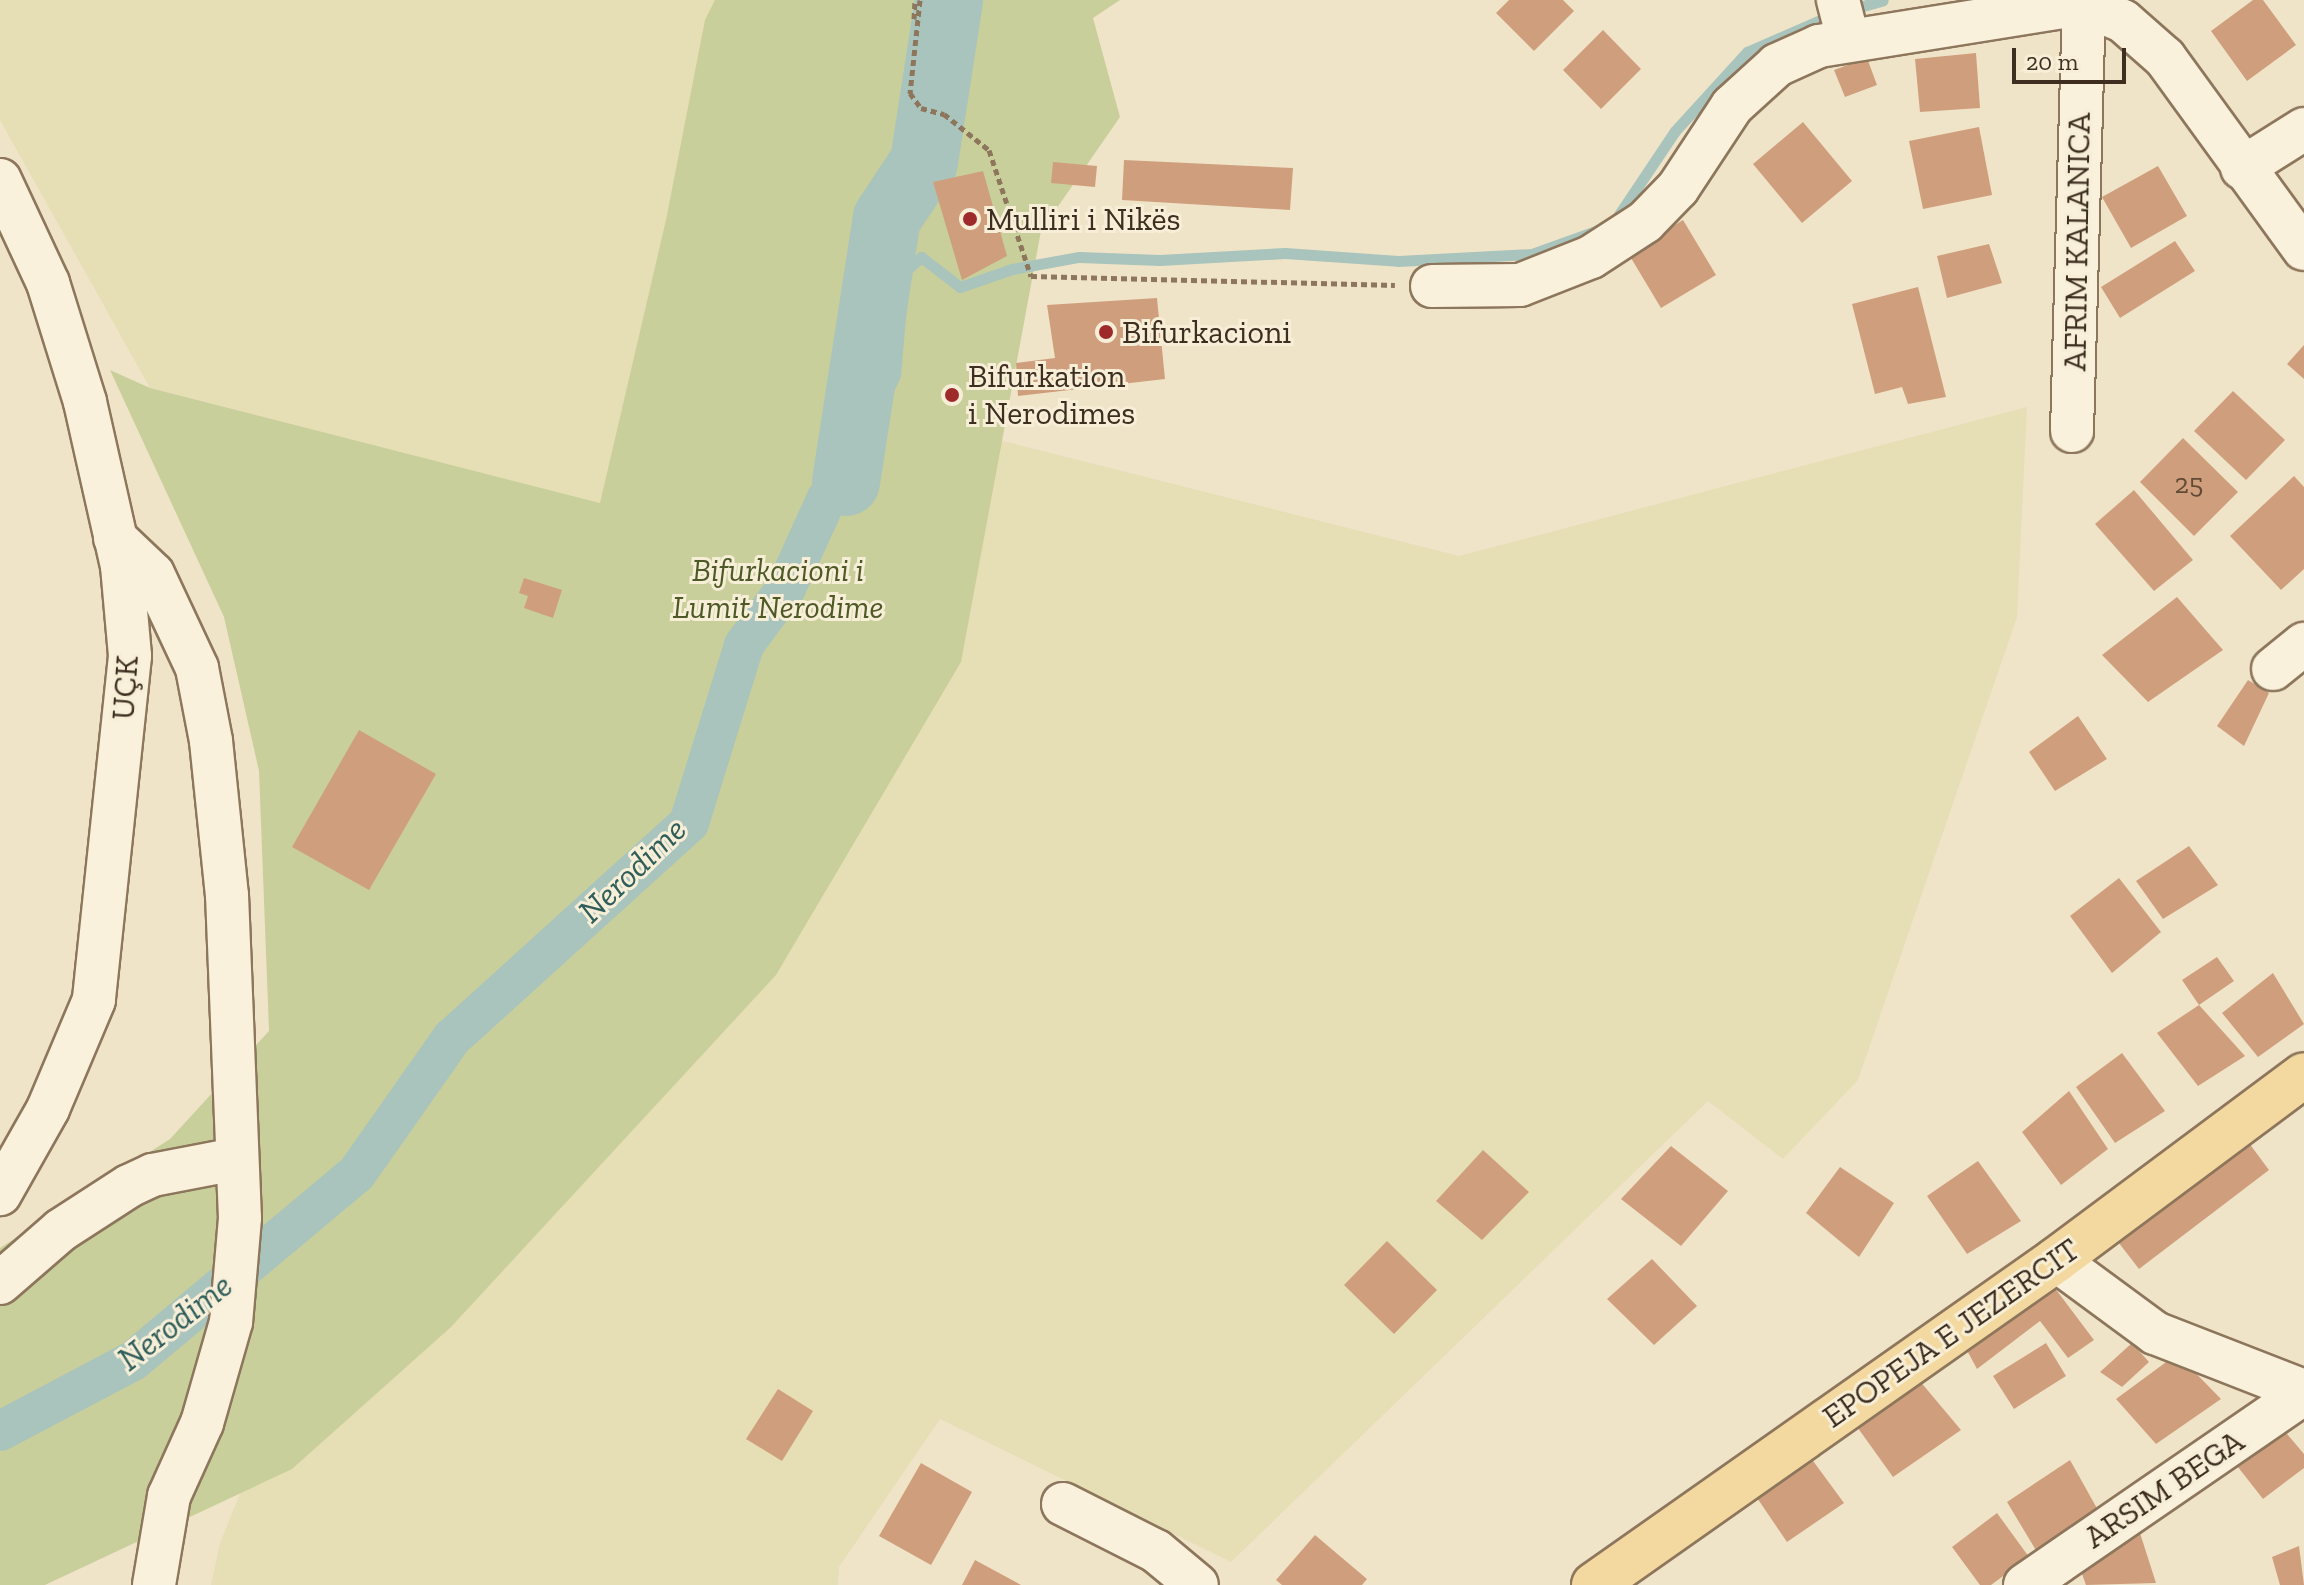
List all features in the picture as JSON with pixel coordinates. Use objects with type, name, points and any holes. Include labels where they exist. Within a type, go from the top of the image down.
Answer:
[{"type":"main road","name":"EPOPEJA E JEZERCIT","points":[[1594,1585],[2056,1260],[2304,1075]]},
{"type":"street","points":[[1432,286],[1520,285],[1591,257],[1645,222],[1678,188],[1732,106],[1777,65],[1843,20],[2083,2],[2123,21],[2165,58],[2242,168],[2304,249]]},
{"type":"street","name":"AFRIM KALANICA","points":[[2072,431],[2083,2]]},
{"type":"street","points":[[2242,168],[2304,129]]},
{"type":"street","name":"UÇK","points":[[0,180],[48,283],[85,402],[115,538],[130,656],[94,1000],[48,1109],[0,1194]]},
{"type":"street","points":[[115,538],[153,574],[197,668],[211,741],[227,895],[240,1218],[231,1322],[202,1423],[169,1496],[154,1585]]},
{"type":"street","points":[[0,1283],[61,1230],[129,1186],[153,1175],[236,1159]]},
{"type":"street","name":"ARSIM BEGA","points":[[2056,1260],[2155,1333],[2304,1392]]},
{"type":"street","name":"ARSIM BEGA","points":[[2025,1585],[2304,1392]]},
{"type":"street","points":[[1063,1504],[1156,1551],[1197,1585]]},
{"type":"path","points":[[918,0],[910,93],[921,108],[944,114],[989,150],[1028,256],[1031,276],[1432,286]]},
{"type":"green space","points":[[0,0],[772,0],[936,424],[1459,556],[2027,407],[2017,617],[1858,1080],[1783,1159],[1708,1101],[1231,1562],[940,1419],[839,1567],[838,1585],[211,1585],[220,1543],[312,1316],[784,550],[150,388],[0,120]]},
{"type":"green space","name":"Bifurkacioni i Lumit Nerodime","points":[[715,0],[1120,0],[1093,18],[1120,117],[1041,231],[961,662],[776,975],[451,1327],[292,1469],[45,1585],[0,1585],[0,1248],[170,1139],[269,1031],[259,771],[224,617],[110,370],[150,388],[600,503],[666,220],[705,20]]},
{"type":"building","points":[[1509,0],[1563,0],[1574,11],[1534,51],[1496,13]]},
{"type":"building","points":[[2253,0],[2263,0],[2296,45],[2247,81],[2211,31]]},
{"type":"building","points":[[1603,30],[1641,69],[1601,109],[1563,70]]},
{"type":"building","points":[[1976,53],[1980,108],[1920,112],[1915,59]]},
{"type":"building","points":[[1867,58],[1877,85],[1845,97],[1834,70]]},
{"type":"building","points":[[1803,122],[1852,181],[1802,223],[1753,164]]},
{"type":"building","points":[[1979,127],[1992,195],[1923,209],[1909,141]]},
{"type":"building","points":[[1124,160],[1293,168],[1290,210],[1122,200]]},
{"type":"building","points":[[1053,162],[1097,166],[1095,187],[1051,183]]},
{"type":"building","points":[[2158,166],[2187,216],[2131,248],[2102,197]]},
{"type":"building","name":"Mulliri i Nikës","points":[[983,171],[1007,256],[962,280],[933,182]]},
{"type":"building","points":[[1683,220],[1716,275],[1661,308],[1628,253]]},
{"type":"building","points":[[2175,241],[2195,271],[2120,318],[2101,287]]},
{"type":"building","points":[[1989,244],[2002,283],[1947,298],[1937,256]]},
{"type":"building","points":[[1918,287],[1946,397],[1908,404],[1902,387],[1875,394],[1852,304]]},
{"type":"building","name":"Bifurkacioni","points":[[1157,298],[1165,379],[1018,396],[1016,363],[1055,358],[1047,305]]},
{"type":"building","points":[[2304,345],[2304,379],[2287,364]]},
{"type":"building","points":[[2233,391],[2285,440],[2246,480],[2194,431]]},
{"type":"building","points":[[2183,438],[2238,492],[2194,536],[2140,482]]},
{"type":"building","points":[[2294,476],[2304,487],[2304,569],[2281,590],[2230,536]]},
{"type":"building","points":[[2134,490],[2193,560],[2154,591],[2095,524]]},
{"type":"building","points":[[524,578],[562,590],[553,618],[524,608],[528,596],[519,593]]},
{"type":"building","points":[[2177,597],[2223,650],[2148,702],[2102,655]]},
{"type":"building","points":[[2248,680],[2269,693],[2244,746],[2217,726]]},
{"type":"building","points":[[2078,716],[2107,759],[2055,791],[2029,752]]},
{"type":"building","points":[[359,730],[436,774],[369,890],[292,847]]},
{"type":"building","points":[[2189,846],[2218,885],[2163,919],[2136,881]]},
{"type":"building","points":[[2119,878],[2161,932],[2112,973],[2070,916]]},
{"type":"building","points":[[2217,957],[2234,981],[2199,1005],[2182,980]]},
{"type":"building","points":[[2273,973],[2304,1024],[2258,1057],[2222,1013]]},
{"type":"building","points":[[2199,1005],[2245,1056],[2198,1086],[2157,1033]]},
{"type":"building","points":[[2122,1053],[2165,1111],[2115,1143],[2076,1087]]},
{"type":"building","points":[[2069,1091],[2108,1149],[2061,1185],[2022,1132]]},
{"type":"building","points":[[2243,1135],[2269,1170],[2139,1269],[2112,1234]]},
{"type":"building","points":[[1671,1146],[1728,1191],[1681,1246],[1621,1199]]},
{"type":"building","points":[[1483,1150],[1529,1192],[1482,1240],[1436,1201]]},
{"type":"building","points":[[1978,1161],[2021,1221],[1967,1254],[1927,1196]]},
{"type":"building","points":[[1840,1167],[1894,1203],[1859,1257],[1806,1213]]},
{"type":"building","points":[[1387,1241],[1437,1290],[1394,1334],[1344,1285]]},
{"type":"building","points":[[1652,1259],[1697,1306],[1654,1345],[1607,1299]]},
{"type":"building","points":[[2048,1279],[2094,1340],[2068,1358],[2040,1321],[1977,1369],[1962,1341]]},
{"type":"building","points":[[2046,1343],[2066,1376],[2014,1409],[1993,1376]]},
{"type":"building","points":[[2132,1343],[2149,1362],[2122,1387],[2100,1372]]},
{"type":"building","points":[[2177,1354],[2221,1399],[2156,1444],[2116,1399]]},
{"type":"building","points":[[1919,1380],[1961,1430],[1893,1477],[1855,1424]]},
{"type":"building","points":[[778,1389],[813,1411],[782,1461],[746,1439]]},
{"type":"building","points":[[2281,1427],[2304,1454],[2304,1468],[2263,1499],[2234,1462]]},
{"type":"building","points":[[1808,1454],[1844,1503],[1787,1542],[1753,1492]]},
{"type":"building","points":[[2070,1460],[2099,1512],[2037,1552],[2007,1502]]},
{"type":"building","points":[[921,1463],[972,1492],[931,1565],[879,1536]]},
{"type":"building","points":[[1997,1513],[2029,1557],[1991,1585],[1980,1585],[1952,1547]]},
{"type":"building","points":[[2139,1530],[2156,1583],[2086,1585],[2078,1563]]},
{"type":"building","points":[[1315,1535],[1367,1579],[1362,1585],[1282,1585],[1276,1580]]},
{"type":"building","points":[[2299,1546],[2304,1585],[2280,1585],[2272,1557]]},
{"type":"building","points":[[975,1560],[1021,1585],[962,1585]]},
{"type":"waterway","name":"Nerodime","points":[[846,482],[887,218],[924,162],[949,0]]},
{"type":"waterway","points":[[1849,10],[1883,0]]},
{"type":"waterway","points":[[846,482],[895,375],[904,272],[921,257],[960,287],[1012,269],[1079,257],[1160,260],[1285,253],[1398,261],[1532,254],[1612,225],[1675,131],[1747,52],[1832,15]]},
{"type":"waterway","name":"Nerodime","points":[[0,1431],[133,1361],[357,1173],[452,1038],[689,823],[744,645],[786,588],[826,500],[846,482]]},
{"type":"place","name":"Mulliri i Nikës","points":[[970,219]]},
{"type":"place","name":"Bifurkacioni","points":[[1106,332]]},
{"type":"place","name":"Bifurkation i Nerodimes","points":[[952,395]]}]
